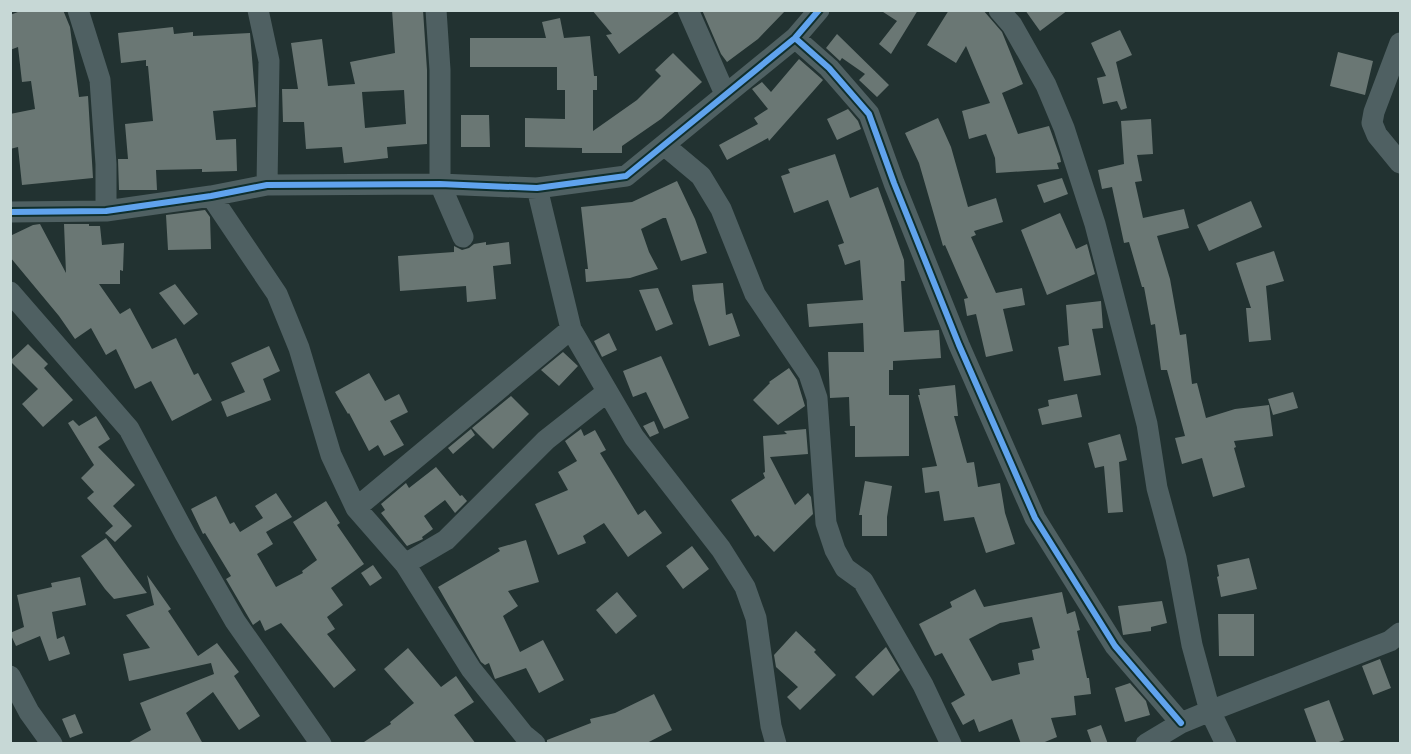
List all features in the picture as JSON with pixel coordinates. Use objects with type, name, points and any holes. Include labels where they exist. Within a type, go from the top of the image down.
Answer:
[{"type":"street","points":[[78,10],[100,80],[106,164],[106,211]]},
{"type":"street","points":[[258,10],[269,61],[267,185]]},
{"type":"street","points":[[436,10],[440,69],[440,184],[463,237]]},
{"type":"street","points":[[688,10],[725,94]]},
{"type":"street","points":[[10,212],[106,211],[211,196],[267,185],[440,184],[537,188],[626,176],[795,38],[819,10]]},
{"type":"street","points":[[999,10],[1012,25],[1046,85],[1064,128],[1095,224],[1147,424],[1157,488],[1176,558],[1192,645],[1210,711],[1226,744]]},
{"type":"street","points":[[795,38],[829,68],[869,114],[959,345],[1035,518],[1114,646],[1181,723]]},
{"type":"street","points":[[1401,43],[1374,112],[1372,123],[1377,135],[1401,163]]},
{"type":"street","points":[[664,144],[701,176],[721,209],[755,294],[809,374],[817,398],[826,523],[835,550],[845,568],[863,581],[923,685],[951,744]]},
{"type":"street","points":[[537,188],[571,329],[634,437],[721,549],[745,587],[756,618],[771,726],[776,744]]},
{"type":"street","points":[[211,196],[277,294],[299,348],[331,454],[356,508],[405,564],[471,669],[524,735],[535,744]]},
{"type":"street","points":[[10,292],[129,429],[235,621],[321,744]]},
{"type":"street","points":[[356,508],[571,329]]},
{"type":"street","points":[[405,564],[446,540],[546,440],[607,392]]},
{"type":"street","points":[[1146,744],[1181,723],[1390,641],[1401,633]]},
{"type":"street","points":[[10,676],[29,712],[52,744]]},
{"type":"building","points":[[23,10],[63,10],[70,27],[79,97],[88,96],[93,178],[22,185],[18,147],[10,149],[10,114],[35,109],[31,81],[22,82],[18,47],[10,50],[10,15]]},
{"type":"building","points":[[392,10],[423,10],[427,70],[427,144],[387,147],[388,158],[344,163],[342,147],[306,149],[304,122],[283,122],[282,89],[298,89],[291,43],[322,39],[328,86],[355,84],[350,62],[395,53]],"holes":[[[404,90],[406,124],[365,128],[362,92]]]},
{"type":"building","points":[[592,10],[676,11],[619,54],[606,35],[612,34]]},
{"type":"building","points":[[702,10],[786,10],[758,39],[727,62],[721,54]]},
{"type":"building","points":[[880,10],[918,10],[891,54],[879,44],[897,21]]},
{"type":"building","points":[[949,10],[983,10],[1002,32],[1023,84],[1002,93],[1018,134],[1049,126],[1060,157],[1061,162],[1057,163],[1059,169],[996,173],[995,158],[986,134],[969,139],[962,111],[990,103],[966,46],[956,63],[927,45]]},
{"type":"building","points":[[1025,10],[1068,10],[1040,31]]},
{"type":"building","points":[[560,18],[564,38],[590,36],[594,76],[597,76],[597,90],[593,90],[593,131],[637,100],[661,76],[655,70],[673,53],[702,82],[661,119],[622,146],[622,153],[582,153],[582,148],[525,147],[525,118],[565,119],[565,90],[557,90],[557,67],[470,67],[470,38],[546,38],[542,22]]},
{"type":"building","points":[[173,27],[174,34],[193,32],[193,36],[250,33],[256,107],[213,111],[216,140],[236,139],[237,171],[156,170],[157,190],[119,190],[118,159],[128,159],[125,124],[153,121],[146,60],[121,63],[118,33]]},
{"type":"building","points":[[1120,30],[1132,55],[1116,62],[1127,108],[1121,110],[1117,101],[1103,104],[1097,78],[1106,76],[1091,43]]},
{"type":"building","points":[[837,34],[889,85],[877,97],[859,80],[865,74],[842,58],[840,61],[826,48]]},
{"type":"building","points":[[1338,52],[1373,61],[1365,95],[1330,86]]},
{"type":"building","points":[[799,59],[823,80],[769,141],[768,138],[727,160],[719,145],[758,124],[754,118],[768,109],[752,89],[762,82],[771,92]]},
{"type":"building","points":[[848,109],[858,121],[861,129],[837,140],[827,119]]},
{"type":"building","points":[[461,115],[489,115],[490,147],[461,147]]},
{"type":"building","points":[[938,118],[951,147],[968,207],[996,198],[1003,222],[974,231],[976,235],[971,237],[996,293],[1022,288],[1025,305],[1003,309],[1013,351],[986,357],[976,314],[967,316],[964,299],[968,298],[945,245],[943,246],[919,163],[905,133]]},
{"type":"building","points":[[1151,119],[1153,154],[1137,155],[1142,181],[1135,182],[1143,218],[1184,209],[1189,228],[1157,236],[1170,279],[1180,335],[1186,334],[1192,384],[1197,383],[1206,418],[1235,409],[1269,405],[1273,436],[1234,441],[1245,487],[1213,497],[1202,458],[1182,464],[1175,438],[1185,436],[1167,370],[1161,370],[1155,324],[1151,325],[1144,287],[1142,287],[1129,242],[1124,243],[1112,187],[1102,189],[1098,170],[1124,164],[1121,121]]},
{"type":"building","points":[[835,154],[850,198],[878,187],[904,260],[905,281],[901,281],[904,332],[939,330],[941,358],[893,361],[893,370],[889,370],[889,395],[909,395],[909,456],[855,457],[855,426],[850,426],[849,397],[830,398],[828,352],[864,352],[863,323],[809,327],[807,304],[863,300],[860,260],[845,265],[838,245],[844,243],[828,200],[794,213],[781,176],[790,173],[788,169]]},
{"type":"building","points":[[1062,178],[1068,194],[1044,203],[1037,185]]},
{"type":"building","points":[[677,181],[695,219],[707,253],[681,261],[666,218],[663,218],[641,229],[658,269],[630,278],[586,282],[585,269],[588,269],[581,207],[632,202]]},
{"type":"building","points":[[1251,201],[1262,227],[1209,251],[1197,225]]},
{"type":"building","points":[[205,210],[210,217],[211,249],[168,250],[166,215]]},
{"type":"building","points":[[1060,213],[1076,249],[1087,244],[1095,274],[1047,295],[1021,230]]},
{"type":"building","points":[[40,224],[66,273],[64,224],[100,226],[102,245],[124,243],[120,284],[99,284],[120,314],[130,308],[152,349],[176,338],[194,375],[198,373],[212,400],[172,421],[151,381],[135,389],[116,349],[106,355],[91,328],[75,339],[10,257],[10,236]]},
{"type":"building","points":[[486,242],[486,245],[509,242],[511,264],[493,266],[496,299],[467,302],[466,286],[400,291],[398,256],[454,252],[454,246],[462,250],[474,244]]},
{"type":"building","points":[[1274,251],[1284,281],[1266,286],[1271,340],[1249,342],[1246,308],[1251,308],[1236,263]]},
{"type":"building","points":[[723,283],[726,315],[732,313],[740,336],[709,346],[694,300],[692,285]]},
{"type":"building","points":[[175,284],[198,314],[184,325],[159,293]]},
{"type":"building","points":[[658,288],[673,324],[656,331],[639,290]]},
{"type":"building","points":[[1101,301],[1103,328],[1092,329],[1101,375],[1064,381],[1058,347],[1069,345],[1066,305]]},
{"type":"building","points":[[609,333],[617,350],[602,357],[594,341]]},
{"type":"building","points":[[28,344],[48,364],[44,368],[73,400],[43,427],[22,404],[38,389],[10,361]]},
{"type":"building","points":[[269,346],[280,371],[263,379],[271,400],[227,417],[221,402],[245,392],[231,363]]},
{"type":"building","points":[[563,352],[578,366],[559,386],[541,370]]},
{"type":"building","points":[[661,356],[689,418],[664,429],[646,392],[633,397],[623,371]]},
{"type":"building","points":[[789,368],[797,380],[805,406],[778,425],[753,400],[769,382]]},
{"type":"building","points":[[369,373],[385,401],[399,394],[408,412],[390,421],[404,445],[384,456],[378,445],[369,451],[335,392]]},
{"type":"building","points":[[955,385],[958,416],[954,416],[967,463],[974,462],[978,487],[1000,483],[1005,513],[1015,544],[986,553],[974,517],[944,521],[939,491],[925,493],[922,468],[937,466],[918,395],[920,395],[919,389]]},
{"type":"building","points":[[1293,392],[1298,408],[1273,415],[1268,399]]},
{"type":"building","points":[[1077,394],[1082,417],[1042,425],[1038,409],[1049,406],[1048,400]]},
{"type":"building","points":[[511,396],[529,414],[493,449],[472,428]]},
{"type":"building","points":[[96,416],[110,439],[98,447],[135,485],[113,506],[132,526],[115,542],[105,533],[113,526],[87,498],[94,492],[81,478],[94,465],[68,423],[73,420],[79,426]]},
{"type":"building","points":[[654,421],[659,433],[650,437],[643,426]]},
{"type":"building","points":[[471,429],[475,435],[453,454],[448,448]]},
{"type":"building","points":[[581,429],[584,436],[595,430],[606,450],[600,453],[638,515],[645,510],[662,533],[628,557],[604,523],[583,536],[586,543],[558,555],[535,504],[568,490],[558,472],[577,461],[565,441]]},
{"type":"building","points":[[806,429],[808,454],[770,457],[795,505],[808,493],[811,497],[813,514],[774,552],[758,535],[755,537],[731,500],[765,478],[763,436],[787,434],[784,431]]},
{"type":"building","points":[[1120,434],[1127,460],[1119,462],[1123,512],[1108,513],[1104,466],[1095,468],[1088,443]]},
{"type":"building","points":[[436,467],[460,496],[462,495],[467,501],[455,513],[445,500],[424,516],[433,529],[422,537],[423,539],[407,546],[381,513],[385,510],[381,504],[406,483],[409,488]]},
{"type":"building","points":[[865,481],[892,486],[887,517],[887,536],[862,536],[862,515],[859,515]]},
{"type":"building","points":[[276,493],[292,517],[266,532],[273,544],[257,554],[276,587],[303,573],[302,571],[317,560],[293,522],[326,501],[340,523],[337,525],[364,564],[331,588],[343,605],[327,617],[335,629],[327,634],[356,670],[334,688],[281,623],[265,631],[260,620],[253,625],[226,579],[231,576],[205,533],[203,534],[191,509],[216,496],[230,524],[234,522],[240,532],[263,518],[255,506]]},
{"type":"building","points":[[106,538],[147,593],[114,599],[105,589],[81,556]]},
{"type":"building","points":[[526,540],[539,582],[508,591],[518,606],[503,616],[520,652],[543,640],[564,680],[539,693],[526,668],[495,679],[489,663],[485,665],[481,662],[438,587],[500,551],[498,548]]},
{"type":"building","points":[[692,546],[709,569],[683,589],[666,566]]},
{"type":"building","points":[[1249,558],[1257,589],[1221,597],[1217,565]]},
{"type":"building","points":[[373,565],[382,578],[370,586],[361,573]]},
{"type":"building","points":[[147,575],[171,609],[168,611],[198,656],[217,643],[239,672],[234,676],[260,716],[239,730],[213,692],[186,713],[203,744],[126,744],[151,730],[140,703],[214,674],[211,663],[129,681],[123,654],[150,648],[126,615],[154,605]]},
{"type":"building","points":[[80,577],[86,605],[52,612],[57,639],[64,636],[70,654],[49,661],[40,636],[16,646],[10,633],[24,627],[17,595],[52,587],[51,583]]},
{"type":"building","points":[[975,589],[984,607],[1062,592],[1067,614],[1075,611],[1080,630],[1077,631],[1091,694],[1074,696],[1076,715],[1051,718],[1057,737],[1040,744],[1021,744],[1012,719],[979,732],[974,719],[963,725],[951,703],[965,695],[942,653],[935,656],[919,624],[952,607],[950,602]],"holes":[[[1032,617],[1040,648],[1032,650],[1034,660],[1018,663],[1020,674],[992,681],[969,639],[1000,623]]]},
{"type":"building","points":[[617,592],[637,616],[616,634],[596,610]]},
{"type":"building","points":[[1162,601],[1167,623],[1151,627],[1151,631],[1123,635],[1118,606]]},
{"type":"building","points":[[1218,614],[1254,614],[1254,656],[1219,656]]},
{"type":"building","points":[[796,631],[816,650],[814,652],[836,675],[800,710],[787,697],[798,687],[776,667],[774,655]]},
{"type":"building","points":[[886,647],[900,670],[873,696],[855,677]]},
{"type":"building","points":[[408,648],[441,687],[456,676],[474,702],[454,715],[476,744],[361,744],[391,724],[390,722],[414,703],[384,669]]},
{"type":"building","points":[[1380,659],[1391,688],[1373,695],[1362,666]]},
{"type":"building","points":[[1130,683],[1146,701],[1150,715],[1125,722],[1115,688]]},
{"type":"building","points":[[654,694],[672,730],[645,744],[547,744],[547,740],[591,723],[590,719],[615,713]]},
{"type":"building","points":[[1329,700],[1344,740],[1334,744],[1317,744],[1304,709]]},
{"type":"building","points":[[75,714],[83,733],[70,738],[62,719]]},
{"type":"building","points":[[1101,725],[1108,744],[1092,744],[1087,730]]},
{"type":"cycle path","points":[[10,212],[106,211],[211,196],[267,185],[440,184],[537,188],[626,176],[795,38],[819,10]]},
{"type":"cycle path","points":[[795,38],[829,68],[869,114],[959,345],[1035,518],[1115,646],[1181,723]]}]
